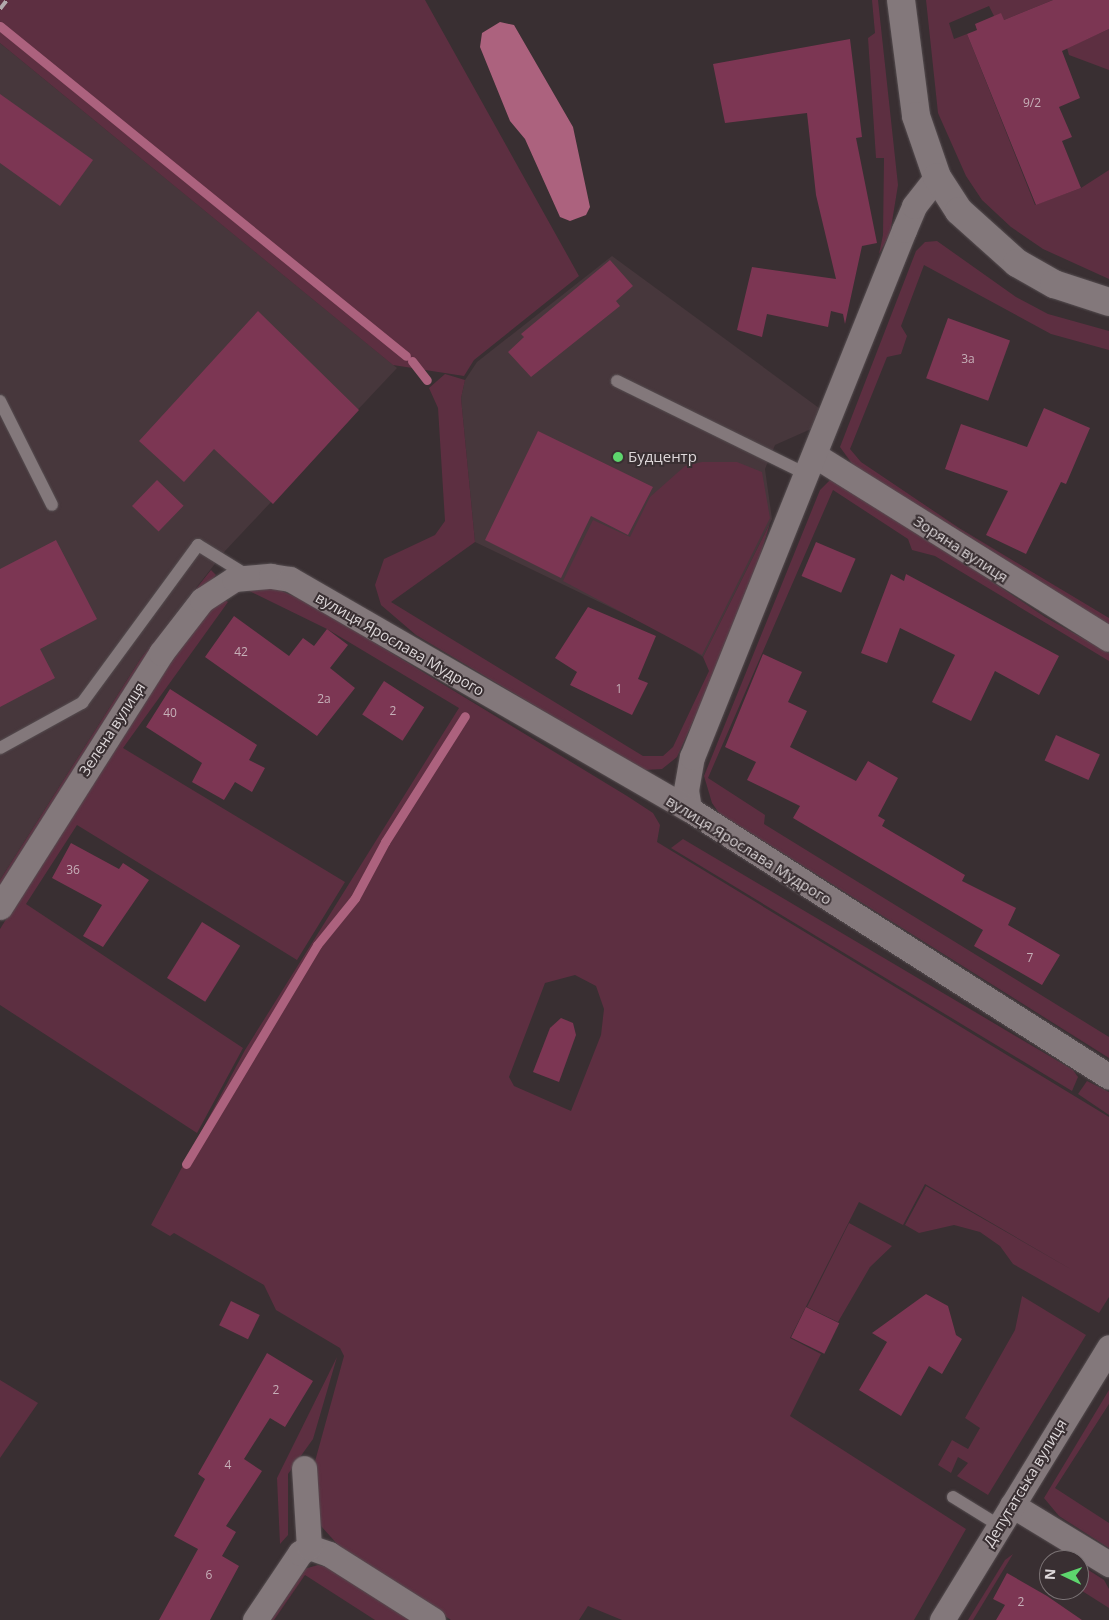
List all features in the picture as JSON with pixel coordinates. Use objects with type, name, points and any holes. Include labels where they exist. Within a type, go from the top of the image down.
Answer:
[{"type":"street","points":[[901,0],[916,116],[937,177],[959,211],[1017,263],[1054,284],[1109,302]]},
{"type":"street","points":[[689,809],[687,782],[692,758],[812,466],[904,230],[937,177]]},
{"type":"street","name":"Зоряна вулиця","points":[[812,466],[1109,639]]},
{"type":"street","name":"вулиця Ярослава Мудрого","points":[[247,576],[290,579],[689,809],[1109,1077]]},
{"type":"street","name":"Зелена вулиця","points":[[0,906],[161,653],[202,600],[224,584],[247,576]]},
{"type":"street","name":"Депутатська вулиця","points":[[942,1620],[1109,1347]]},
{"type":"street","points":[[304,1468],[309,1547]]},
{"type":"street","points":[[1006,1515],[1109,1564]]},
{"type":"street","points":[[255,1620],[300,1552],[309,1547],[329,1554],[433,1620]]},
{"type":"lane","points":[[618,381],[812,466]]},
{"type":"lane","points":[[0,401],[52,505]]},
{"type":"lane","points":[[0,748],[82,703],[198,545],[247,576]]},
{"type":"lane","points":[[953,1497],[1006,1515]]},
{"type":"shaded area","points":[[0,0],[425,0],[579,276],[474,360],[464,376],[393,365],[0,43]]},
{"type":"shaded area","points":[[872,0],[878,0],[898,185],[890,234],[879,254],[883,235],[884,158],[876,158],[868,38],[875,33]]},
{"type":"shaded area","points":[[926,0],[1053,0],[1004,20],[994,16],[989,6],[949,23],[954,39],[967,34],[1035,205],[1081,188],[1109,170],[1109,279],[1043,249],[1011,227],[982,200],[966,176],[938,113]]},
{"type":"shaded area","points":[[500,22],[514,25],[573,127],[590,207],[586,215],[570,221],[560,217],[525,139],[510,121],[480,47],[482,33]]},
{"type":"shaded area","points":[[1109,29],[1109,70],[1069,55],[1067,48]]},
{"type":"shaded area","points":[[0,43],[397,368],[225,551],[141,658],[0,880]]},
{"type":"shaded area","points":[[937,241],[1016,297],[1048,314],[1109,331],[1109,350],[1051,334],[924,265],[901,326],[907,336],[901,354],[887,357],[850,449],[861,462],[959,528],[1109,618],[1109,631],[853,465],[840,447],[916,251],[925,242]]},
{"type":"shaded area","name":"Будцентр","points":[[612,256],[819,408],[811,429],[775,445],[765,469],[772,519],[703,657],[670,636],[475,542],[461,398],[465,380],[477,362]]},
{"type":"shaded area","points":[[445,374],[465,380],[461,398],[475,542],[391,602],[643,756],[663,756],[673,747],[709,671],[703,657],[770,523],[745,607],[677,757],[662,769],[644,770],[614,753],[416,635],[381,605],[375,585],[384,559],[435,535],[445,521],[438,408],[429,388]]},
{"type":"shaded area","points":[[702,462],[737,462],[762,472],[770,518],[702,655],[563,581],[593,520],[630,537],[650,497],[685,466]]},
{"type":"shaded area","points":[[830,480],[863,495],[1045,617],[1109,653],[1109,661],[935,556],[912,550],[908,539],[833,490],[708,778],[765,815],[764,824],[1109,1037],[1109,1058],[719,813],[712,803],[704,776],[820,490]]},
{"type":"shaded area","points":[[211,570],[216,575],[168,631],[0,892],[0,880],[141,658]]},
{"type":"shaded area","points":[[241,583],[275,588],[311,604],[653,813],[660,825],[657,842],[1109,1117],[1109,1297],[1099,1313],[1013,1264],[1000,1246],[980,1232],[954,1225],[919,1233],[905,1225],[926,1186],[1074,1271],[925,1184],[903,1225],[859,1202],[790,1338],[821,1354],[790,1416],[966,1529],[914,1620],[622,1620],[588,1606],[579,1620],[451,1620],[339,1546],[321,1526],[313,1496],[314,1465],[344,1356],[340,1348],[276,1310],[264,1285],[174,1233],[170,1236],[151,1225],[245,1050],[459,708],[327,629],[243,588],[235,595]],"holes":[[[575,975],[596,986],[604,1009],[601,1035],[571,1111],[514,1086],[509,1077],[545,983]]]},
{"type":"shaded area","points":[[224,599],[228,602],[123,748],[345,882],[297,960],[77,825],[26,904],[243,1048],[197,1133],[0,1005],[0,929],[198,610]]},
{"type":"shaded area","points":[[683,839],[1073,1070],[1078,1077],[1072,1091],[671,848]]},
{"type":"shaded area","points":[[1087,1081],[1109,1092],[1109,1115],[1078,1094]]},
{"type":"shaded area","points":[[849,1223],[892,1246],[870,1267],[838,1322],[807,1307]]},
{"type":"shaded area","points":[[1022,1296],[1086,1335],[988,1495],[957,1476],[968,1463],[958,1457],[951,1473],[938,1465],[952,1440],[968,1449],[980,1428],[965,1418],[1015,1330]]},
{"type":"shaded area","points":[[337,1357],[313,1439],[288,1474],[288,1535],[280,1544],[277,1478]]},
{"type":"shaded area","points":[[0,1380],[38,1403],[0,1458]]},
{"type":"shaded area","points":[[1109,1390],[1109,1404],[1055,1488],[1109,1523],[1109,1548],[1059,1516],[1044,1498]]},
{"type":"shaded area","points":[[1013,1554],[973,1620],[968,1620],[1005,1560]]},
{"type":"shaded area","points":[[318,1565],[327,1567],[417,1620],[375,1620],[305,1575],[274,1620],[263,1620],[297,1571]]},
{"type":"shaded area","points":[[1089,1570],[1104,1580],[1109,1589],[1109,1608],[1089,1595]]},
{"type":"building","points":[[1053,0],[1109,0],[1109,29],[1062,51],[1080,98],[1059,107],[1072,137],[1062,141],[1081,188],[1036,205],[967,34],[977,30],[975,24],[1001,13],[1004,20]]},
{"type":"building","points":[[850,39],[862,137],[856,138],[877,243],[862,246],[845,324],[843,314],[831,311],[828,327],[767,314],[762,337],[737,330],[752,267],[836,279],[816,195],[807,113],[725,123],[713,64]]},
{"type":"building","points":[[0,94],[93,160],[60,206],[0,163]]},
{"type":"building","points":[[610,260],[633,286],[616,301],[620,306],[531,377],[508,352],[524,337],[521,334]]},
{"type":"building","points":[[258,311],[359,410],[273,504],[214,449],[184,482],[139,441]]},
{"type":"building","points":[[948,318],[1010,341],[988,401],[926,378]]},
{"type":"building","points":[[1044,408],[1090,428],[1066,484],[1061,482],[1026,554],[986,535],[1008,491],[945,469],[961,424],[1027,447]]},
{"type":"building","points":[[538,431],[653,487],[628,535],[591,516],[561,578],[485,540]]},
{"type":"building","points":[[157,480],[184,506],[159,532],[132,506]]},
{"type":"building","points":[[56,540],[97,619],[40,649],[55,678],[0,707],[0,569]]},
{"type":"building","points":[[816,542],[856,559],[841,593],[802,576]]},
{"type":"building","points":[[891,574],[904,581],[906,574],[1059,656],[1039,695],[995,671],[971,721],[932,702],[955,655],[900,628],[887,663],[861,653]]},
{"type":"building","points":[[588,607],[656,636],[638,679],[648,683],[632,715],[570,685],[577,672],[555,658]]},
{"type":"building","points":[[234,616],[289,656],[303,638],[314,646],[327,629],[348,645],[330,668],[355,688],[317,736],[205,657]]},
{"type":"building","points":[[763,654],[802,672],[788,702],[807,711],[790,747],[856,781],[868,761],[898,778],[878,816],[885,820],[882,826],[965,875],[962,881],[1016,908],[1008,925],[1060,955],[1042,985],[974,946],[983,930],[793,818],[800,806],[747,780],[756,762],[725,747]]},
{"type":"building","points":[[384,681],[424,707],[402,741],[362,715]]},
{"type":"building","points":[[170,689],[257,745],[249,760],[265,768],[252,792],[235,782],[224,800],[192,782],[202,763],[146,727]]},
{"type":"building","points":[[1056,735],[1100,755],[1088,780],[1045,761]]},
{"type":"building","points":[[71,843],[119,869],[123,863],[149,880],[103,947],[83,936],[102,905],[52,878]]},
{"type":"building","points":[[202,922],[240,946],[205,1002],[167,978]]},
{"type":"building","points":[[561,1018],[573,1023],[576,1035],[559,1082],[533,1072],[550,1028]]},
{"type":"building","points":[[926,1294],[948,1306],[956,1335],[962,1339],[942,1374],[929,1366],[901,1416],[859,1390],[887,1342],[872,1333]]},
{"type":"building","points":[[231,1301],[260,1315],[248,1339],[219,1325]]},
{"type":"building","points":[[806,1307],[839,1323],[824,1354],[791,1338]]},
{"type":"building","points":[[267,1353],[313,1381],[285,1427],[270,1418],[244,1459],[262,1471],[226,1526],[236,1532],[222,1556],[239,1566],[210,1620],[159,1620],[198,1549],[174,1536],[205,1479],[198,1474]]},
{"type":"building","points":[[1007,1573],[1039,1591],[1039,1600],[1053,1600],[1082,1620],[996,1620],[1005,1605],[993,1599]]},
{"type":"waterway","points":[[0,26],[406,356]]},
{"type":"waterway","points":[[412,361],[427,380]]},
{"type":"waterway","points":[[186,1164],[317,945],[355,898],[385,842],[465,716]]},
{"type":"railway","points":[[0,9],[7,0]]},
{"type":"place","name":"Будцентр","points":[[618,457]]}]
